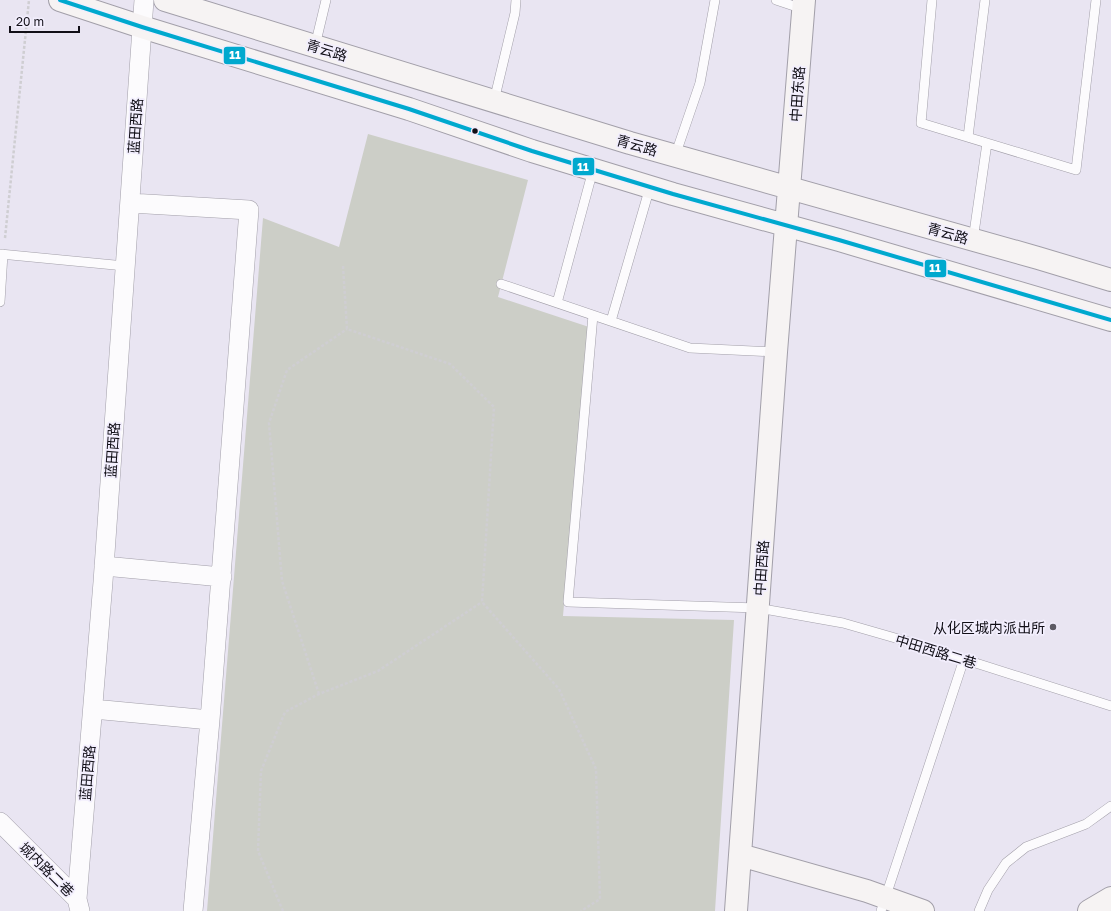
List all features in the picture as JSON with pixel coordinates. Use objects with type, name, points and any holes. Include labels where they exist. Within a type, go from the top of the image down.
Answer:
[{"type":"main road","points":[[60,0],[142,27],[409,108],[532,151],[593,170],[1111,320]]},
{"type":"main road","name":"青云路","points":[[165,0],[675,156],[1111,280]]},
{"type":"main road","name":"中田东路","points":[[787,225],[804,4]]},
{"type":"main road","name":"中田西路","points":[[736,911],[776,352],[787,225]]},
{"type":"main road","points":[[740,855],[808,874],[883,904],[923,911]]},
{"type":"main road","points":[[1089,911],[1111,898]]},
{"type":"street","name":"蓝田西路","points":[[78,905],[104,566],[144,0]]},
{"type":"street","points":[[130,203],[249,210],[222,577],[193,911]]},
{"type":"street","points":[[104,566],[222,577]]},
{"type":"street","points":[[92,709],[210,720]]},
{"type":"street","name":"城内路二巷","points":[[0,822],[78,905]]},
{"type":"lane","points":[[315,46],[326,0]]},
{"type":"lane","points":[[494,101],[515,13],[516,0]]},
{"type":"lane","points":[[675,156],[700,83],[715,0]]},
{"type":"lane","points":[[776,0],[804,4]]},
{"type":"lane","points":[[932,0],[921,123],[1076,170],[1096,0]]},
{"type":"lane","points":[[968,137],[985,0]]},
{"type":"lane","points":[[973,240],[987,143]]},
{"type":"lane","points":[[557,303],[593,170]]},
{"type":"lane","points":[[611,321],[650,187]]},
{"type":"lane","points":[[0,302],[2,254],[125,266]]},
{"type":"lane","points":[[501,284],[690,348],[776,352]]},
{"type":"lane","name":"中田西路二巷","points":[[593,315],[568,602],[758,608],[843,623],[916,644],[1111,706]]},
{"type":"lane","points":[[883,904],[964,659]]},
{"type":"lane","points":[[979,911],[988,890],[1006,863],[1026,847],[1086,824],[1111,806]]},
{"type":"path","points":[[2,254],[29,0]]},
{"type":"path","points":[[343,266],[347,329]]},
{"type":"path","points":[[347,329],[450,364],[494,407],[482,602],[560,689],[596,769],[600,899],[581,911]]},
{"type":"path","points":[[319,694],[282,581],[270,424],[287,370],[347,329]]},
{"type":"path","points":[[283,911],[258,851],[260,771],[285,712],[319,694],[378,671],[482,602]]},
{"type":"shaded area","points":[[368,134],[528,180],[498,297],[589,327],[563,616],[734,620],[715,911],[207,911],[263,218],[339,247]]},
{"type":"transit line","name":"11","points":[[60,0],[142,27],[409,109],[532,151],[673,194],[839,240],[1111,320]]},
{"type":"place","name":"从化区城内派出所","points":[[1053,627]]}]
